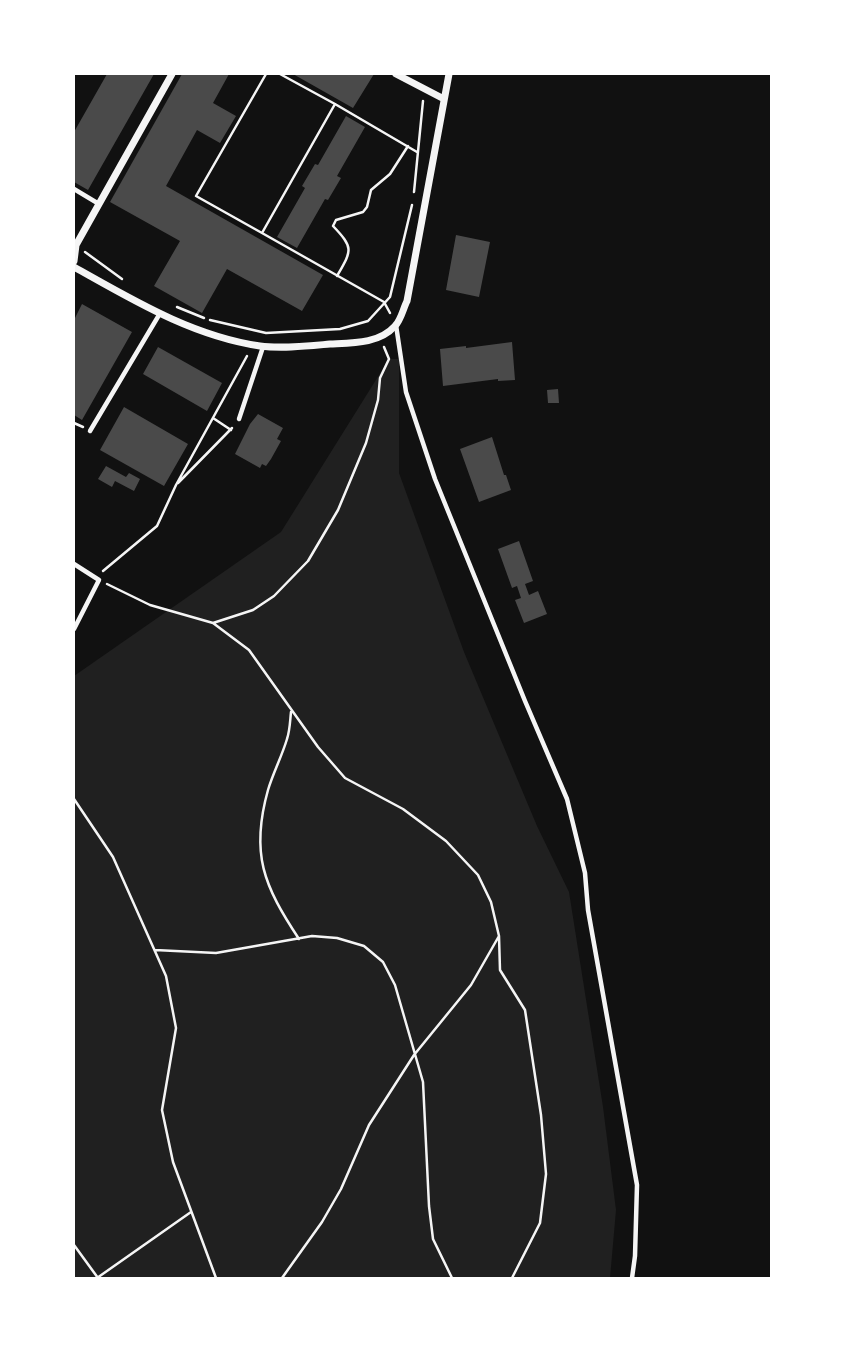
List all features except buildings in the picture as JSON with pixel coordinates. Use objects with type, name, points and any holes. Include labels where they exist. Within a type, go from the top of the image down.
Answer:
[{"type":"street","points":[[74,261],[76,245],[172,74]]},
{"type":"street","points":[[396,74],[444,99]]},
{"type":"street","points":[[74,267],[159,315],[253,345],[263,347],[359,342],[380,338],[396,325],[409,291],[449,74]]},
{"type":"lane","points":[[74,189],[99,204]]},
{"type":"lane","points":[[90,431],[159,315]]},
{"type":"lane","points":[[396,325],[407,392],[435,479],[567,799],[576,830],[637,1185],[632,1279]]},
{"type":"lane","points":[[239,419],[263,347]]},
{"type":"lane","points":[[74,564],[97,579],[74,629]]},
{"type":"path","points":[[266,74],[196,196],[384,302]]},
{"type":"path","points":[[280,74],[417,152]]},
{"type":"path","points":[[173,306],[209,320],[266,333],[340,328],[368,321],[390,297],[414,197],[424,90]]},
{"type":"path","points":[[262,233],[335,104]]},
{"type":"path","points":[[337,275],[349,255],[349,248],[344,236],[333,226],[336,220],[363,212],[368,207],[371,190],[390,174],[408,146]]},
{"type":"path","points":[[76,245],[127,283]]},
{"type":"path","points":[[214,623],[253,610],[274,596],[296,576],[323,537],[349,487],[366,443],[378,400],[380,378],[389,359],[380,338]]},
{"type":"path","points":[[253,345],[176,485],[157,526],[97,579],[150,605],[214,623],[248,650],[291,712],[345,778],[403,809],[446,841],[478,875],[491,902],[499,936],[500,970],[525,1010],[541,1115],[546,1174],[540,1223],[513,1279]]},
{"type":"path","points":[[213,418],[231,430]]},
{"type":"path","points":[[176,485],[239,419]]},
{"type":"path","points":[[291,712],[288,737],[268,789],[260,827],[263,869],[274,900],[299,939]]},
{"type":"path","points":[[74,799],[113,858],[166,976],[176,1028],[162,1110],[173,1162],[216,1279]]},
{"type":"path","points":[[155,950],[216,953],[312,936],[337,938],[364,946],[383,962],[395,985],[423,1082],[433,1240],[452,1279]]},
{"type":"path","points":[[282,1279],[335,1200],[369,1125],[414,1055],[471,985],[499,936]]},
{"type":"path","points":[[74,1245],[98,1278],[191,1212]]},
{"type":"shaded area","points":[[389,359],[399,359],[399,473],[464,652],[537,826],[569,892],[603,1107],[616,1210],[610,1278],[74,1278],[74,676],[281,532]]}]
